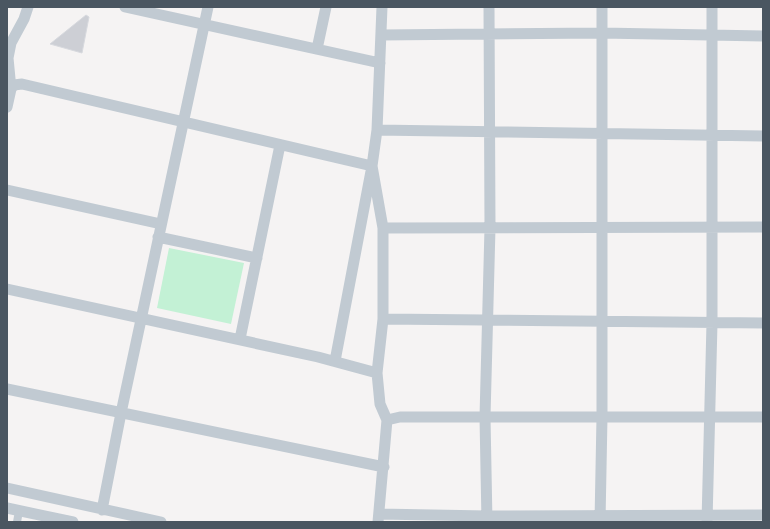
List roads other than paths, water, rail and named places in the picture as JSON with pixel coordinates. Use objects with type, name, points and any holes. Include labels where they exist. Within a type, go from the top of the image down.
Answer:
[{"type":"street","points":[[7,107],[11,89],[8,58],[11,43],[24,19],[28,7]]},
{"type":"street","points":[[125,7],[380,62]]},
{"type":"street","points":[[102,510],[141,317],[208,7]]},
{"type":"street","points":[[317,49],[326,7]]},
{"type":"street","points":[[335,361],[372,166],[377,130],[382,7]]},
{"type":"street","points":[[487,519],[485,417],[486,321],[490,228],[489,7]]},
{"type":"street","points":[[600,518],[602,417],[602,7]]},
{"type":"street","points":[[707,518],[713,227],[712,7]]},
{"type":"street","points":[[381,34],[602,33],[763,36]]},
{"type":"street","points":[[11,89],[14,85],[22,84],[372,166]]},
{"type":"street","points":[[377,130],[763,136]]},
{"type":"street","points":[[240,339],[280,145]]},
{"type":"street","points":[[372,166],[383,228],[382,319],[377,373],[380,404],[387,420],[379,518],[707,518],[763,515]]},
{"type":"street","points":[[7,190],[161,224]]},
{"type":"street","points":[[383,228],[763,227]]},
{"type":"street","points":[[158,237],[257,258]]},
{"type":"street","points":[[7,289],[240,339],[335,361],[377,373]]},
{"type":"street","points":[[382,319],[763,323]]},
{"type":"street","points":[[7,389],[384,467]]},
{"type":"street","points":[[387,420],[400,418],[485,417],[763,417]]},
{"type":"street","points":[[7,488],[161,522]]},
{"type":"street","points":[[7,508],[74,522]]},
{"type":"street","points":[[17,522],[19,511]]}]
